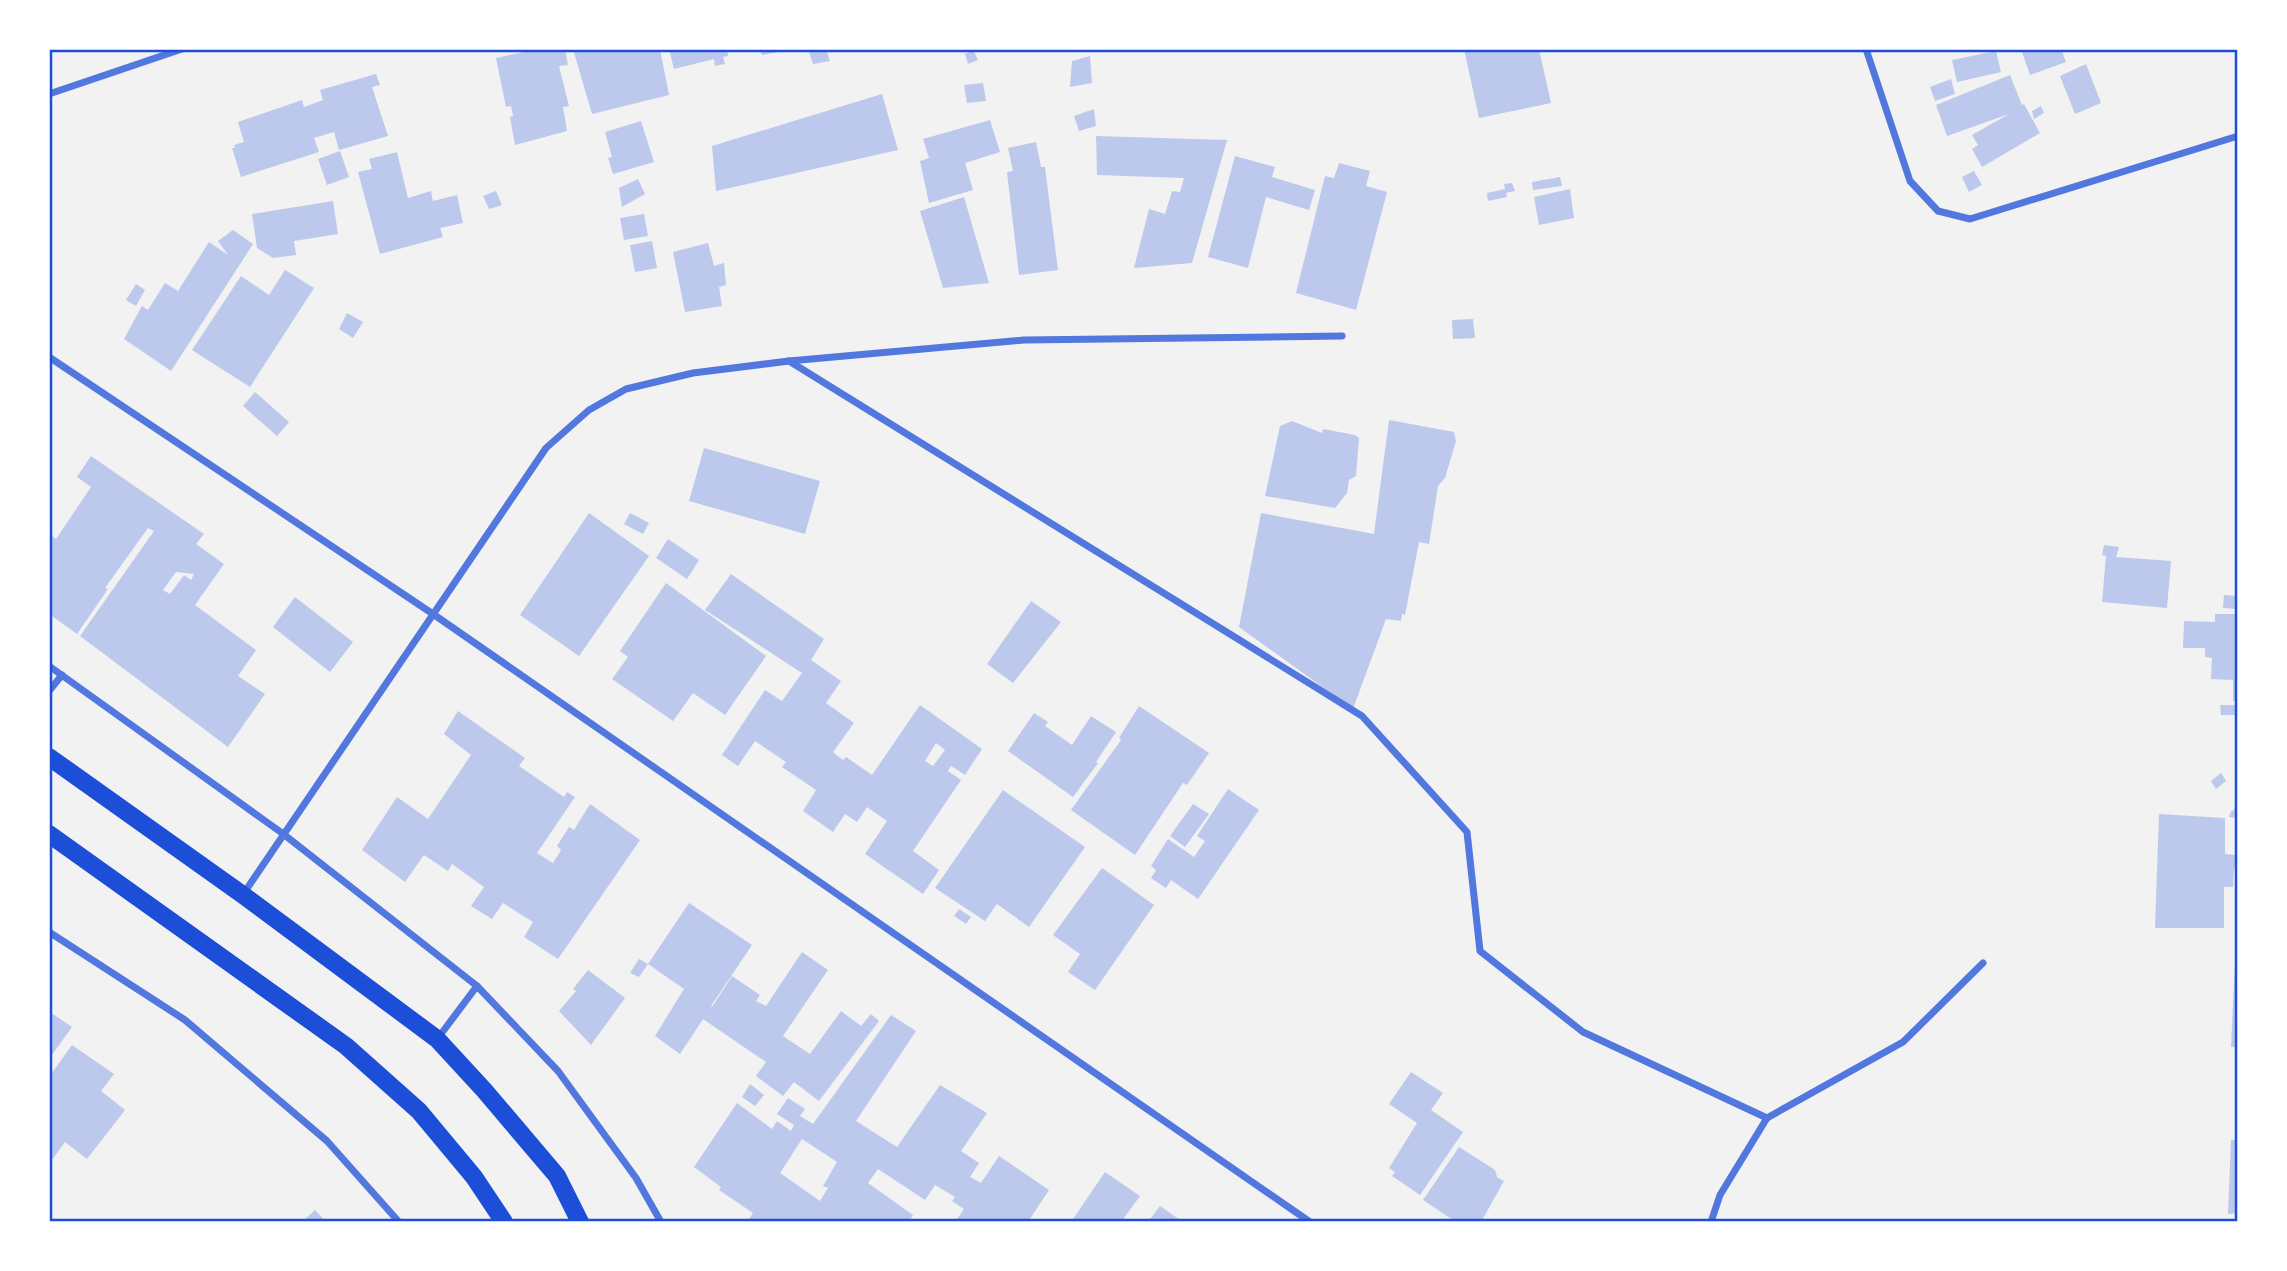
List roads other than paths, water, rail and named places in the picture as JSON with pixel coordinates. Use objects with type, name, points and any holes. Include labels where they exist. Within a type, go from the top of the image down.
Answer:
[{"type":"main road","points":[[49,757],[243,894],[438,1039],[557,1176],[580,1222]]},
{"type":"main road","points":[[49,834],[346,1046],[419,1111],[474,1177],[504,1222]]},
{"type":"street","points":[[49,94],[166,51],[182,49]]},
{"type":"street","points":[[1866,49],[1910,181],[1938,211],[1970,219],[2238,136]]},
{"type":"street","points":[[243,894],[546,448],[589,410],[626,389],[693,373],[789,361],[1024,340],[1342,336]]},
{"type":"street","points":[[49,357],[433,614],[1310,1222]]},
{"type":"street","points":[[789,361],[1362,716],[1467,832],[1480,951],[1583,1032],[1767,1118]]},
{"type":"street","points":[[49,666],[282,833],[477,986],[558,1071],[636,1178],[661,1222]]},
{"type":"street","points":[[49,691],[62,675]]},
{"type":"street","points":[[49,932],[185,1020],[327,1141],[399,1222]]},
{"type":"street","points":[[1712,1222],[1720,1195],[1767,1118],[1903,1042],[1983,963]]},
{"type":"street","points":[[438,1039],[477,986]]}]
